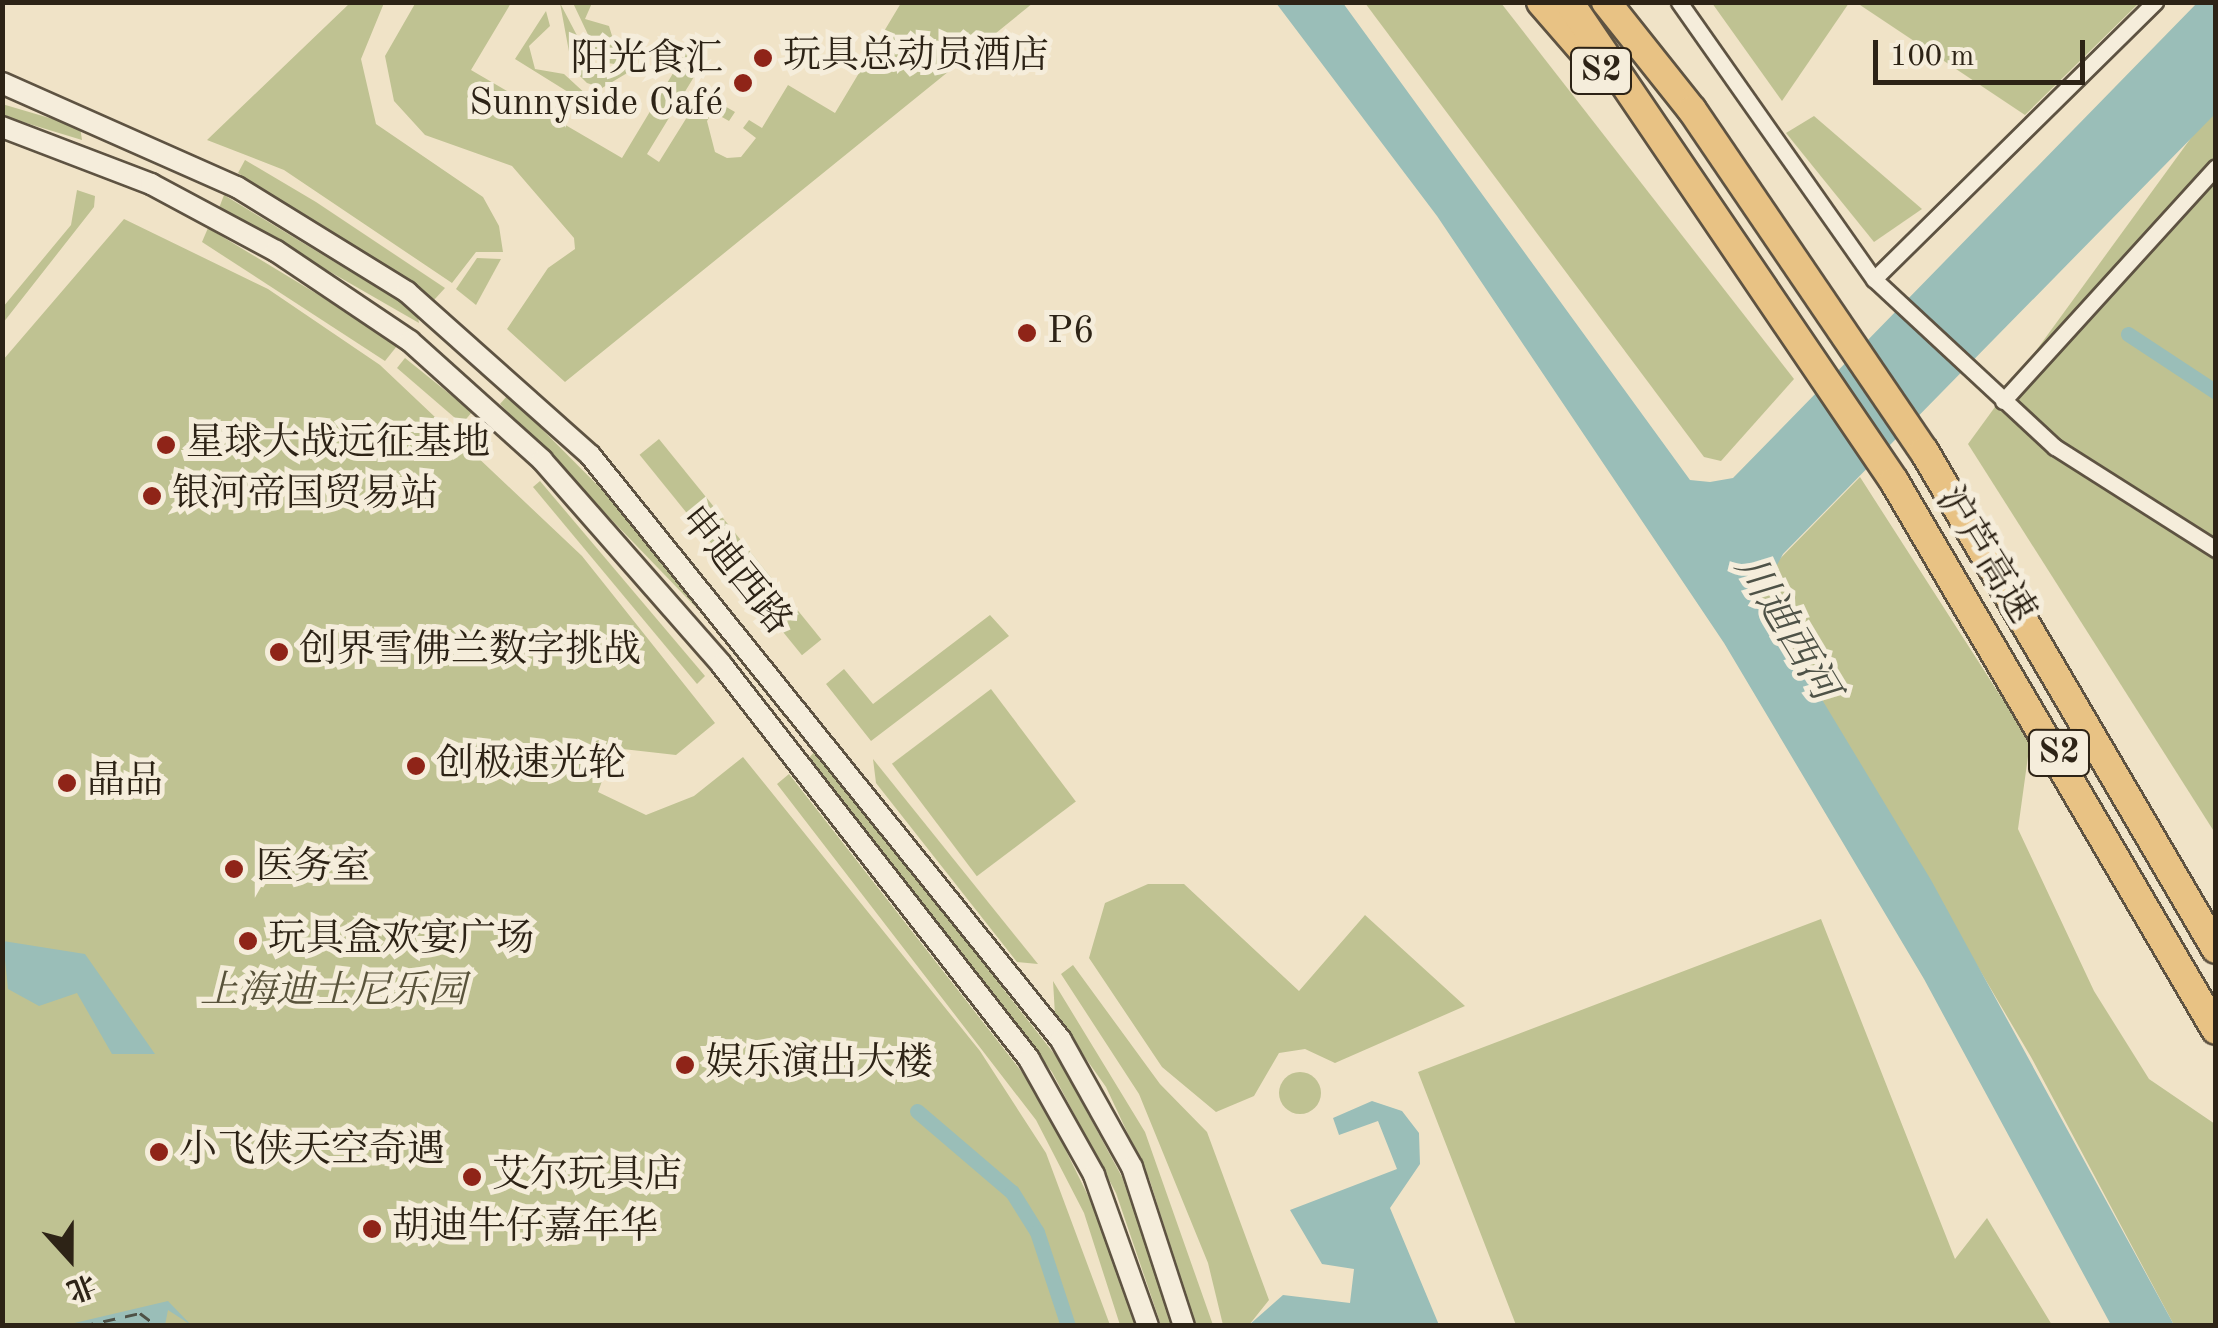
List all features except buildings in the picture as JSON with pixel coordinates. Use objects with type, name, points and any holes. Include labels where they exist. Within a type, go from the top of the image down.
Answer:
[{"type":"highway","name":"沪芦高速","points":[[1541,2],[1661,139]]},
{"type":"highway","name":"沪芦高速","points":[[1569,2],[1810,352],[1894,482],[2216,1030]]},
{"type":"highway","name":"沪芦高速","points":[[1606,2],[1692,110]]},
{"type":"highway","name":"沪芦高速","points":[[1626,2],[1692,110],[1840,322],[1924,451],[2216,949]]},
{"type":"street","points":[[1679,2],[1874,279],[1897,294],[1988,388],[2054,447],[2216,549]]},
{"type":"street","points":[[1874,279],[2155,2]]},
{"type":"street","name":"申迪西路","points":[[2,84],[237,187],[343,252],[459,331],[590,455],[1061,1040],[1132,1167],[1184,1326]]},
{"type":"street","name":"申迪西路","points":[[2,127],[107,164],[276,251],[392,327],[542,460],[721,664],[1028,1059],[1094,1175],[1148,1326]]},
{"type":"street","points":[[2003,401],[2216,167]]},
{"type":"green space","points":[[416,2],[511,3],[471,70],[622,158],[687,50],[700,67],[647,154],[659,162],[702,93],[735,112],[729,121],[713,112],[707,121],[715,152],[727,158],[741,157],[756,138],[743,128],[749,120],[762,128],[788,85],[835,113],[901,3],[1033,3],[565,382],[507,329],[548,268],[575,249],[574,238],[512,166],[425,135],[394,101],[385,56]]},
{"type":"green space","points":[[350,3],[384,3],[361,59],[376,124],[483,197],[499,226],[503,252],[476,252],[452,283],[284,170],[207,140]]},
{"type":"green space","points":[[560,3],[595,70],[614,76],[638,52],[634,69],[602,88],[587,83],[572,68]]},
{"type":"green space","points":[[573,3],[592,3],[585,19],[609,26],[621,65],[601,62]]},
{"type":"green space","points":[[1365,3],[1501,3],[1794,379],[1721,461],[1704,457]]},
{"type":"green space","points":[[1712,3],[1849,3],[1782,101]]},
{"type":"green space","points":[[1857,3],[2139,3],[2025,115]]},
{"type":"green space","points":[[546,11],[550,26],[529,46],[535,69],[564,74],[588,96],[618,95],[605,115],[515,59]]},
{"type":"green space","points":[[2,104],[80,127],[82,140],[3,116]]},
{"type":"green space","points":[[2215,105],[2215,833],[1968,444]]},
{"type":"green space","points":[[1814,116],[1922,209],[1874,242],[1786,133]]},
{"type":"green space","points":[[245,160],[445,288],[434,300],[238,173]]},
{"type":"green space","points":[[77,190],[95,196],[94,207],[3,323],[3,307],[71,225]]},
{"type":"green space","points":[[224,195],[417,312],[419,323],[219,208]]},
{"type":"green space","name":"上海迪士尼乐园","points":[[124,219],[268,289],[380,365],[582,556],[715,723],[676,755],[614,748],[598,792],[646,815],[694,796],[743,757],[980,1051],[1046,1153],[1110,1325],[3,1325],[3,360]]},
{"type":"green space","points":[[208,228],[397,346],[385,361],[202,242]]},
{"type":"green space","points":[[477,258],[501,259],[476,305],[456,289]]},
{"type":"green space","points":[[405,358],[472,412],[462,424],[397,368]]},
{"type":"green space","points":[[508,395],[638,526],[738,651],[500,404]]},
{"type":"green space","points":[[659,439],[821,640],[802,655],[640,455]]},
{"type":"green space","points":[[1860,477],[2030,742],[2018,829],[2094,991],[2149,1079],[2215,1124],[2215,1325],[2174,1325],[2031,1057],[1760,597],[1767,572]]},
{"type":"green space","points":[[540,481],[705,676],[697,684],[533,487]]},
{"type":"green space","points":[[990,615],[1009,636],[871,741],[826,684],[844,669],[873,704]]},
{"type":"green space","points":[[991,689],[1076,802],[977,876],[892,764]]},
{"type":"green space","points":[[816,750],[1059,1060],[1122,1177],[1174,1325],[1161,1325],[1116,1193],[1052,1072],[807,760]]},
{"type":"green space","points":[[873,759],[1038,964],[1017,962],[876,783]]},
{"type":"green space","points":[[789,774],[1036,1090],[1104,1228],[1135,1325],[1120,1325],[1084,1213],[1036,1120],[777,784]]},
{"type":"green space","points":[[1148,884],[1184,884],[1299,991],[1365,915],[1465,1006],[1335,1063],[1305,1049],[1279,1053],[1254,1096],[1216,1112],[1162,1067],[1089,958],[1105,903]]},
{"type":"green space","points":[[1821,919],[1955,1259],[1987,1218],[2052,1325],[1516,1325],[1418,1072]]},
{"type":"green space","points":[[1073,965],[1160,1084],[1207,1132],[1269,1300],[1249,1325],[1223,1325],[1208,1263],[1139,1094],[1061,974]]},
{"type":"green space","points":[[1053,981],[1145,1132],[1213,1325],[1195,1325],[1150,1181],[1106,1087],[1055,1015]]},
{"type":"green space","points":[[1300,1072],[1315,1078],[1321,1093],[1315,1108],[1300,1114],[1285,1108],[1279,1093],[1285,1078]]},
{"type":"water","points":[[1276,3],[1343,3],[1690,480],[1710,482],[1733,478],[2197,3],[2215,3],[2215,114],[1783,554],[1760,597],[1931,880],[2174,1325],[2111,1325],[1924,979],[1724,643],[1437,216]]},
{"type":"water","points":[[3,941],[85,954],[155,1054],[112,1054],[77,993],[39,1006],[8,989]]},
{"type":"water","points":[[1372,1101],[1402,1111],[1419,1133],[1420,1164],[1390,1208],[1439,1325],[1249,1325],[1283,1295],[1350,1303],[1354,1269],[1322,1264],[1290,1210],[1397,1169],[1378,1121],[1339,1135],[1333,1118]]},
{"type":"water","points":[[168,1301],[191,1325],[168,1310],[165,1325],[66,1325]]},
{"type":"waterway","points":[[2128,334],[2216,392]]},
{"type":"waterway","points":[[917,1111],[1012,1192],[1037,1232],[1068,1326]]},
{"type":"ferry route","points":[[82,1326],[140,1313],[157,1326]]},
{"type":"place","name":"玩具总动员酒店","points":[[763,58]]},
{"type":"place","name":"阳光食汇 Sunnyside Café","points":[[743,83]]},
{"type":"place","name":"P6","points":[[1027,333]]},
{"type":"place","name":"星球大战远征基地","points":[[166,445]]},
{"type":"place","name":"银河帝国贸易站","points":[[152,496]]},
{"type":"place","name":"创界雪佛兰数字挑战","points":[[279,652]]},
{"type":"place","name":"创极速光轮","points":[[416,766]]},
{"type":"place","name":"晶品","points":[[67,783]]},
{"type":"place","name":"医务室","points":[[234,869]]},
{"type":"place","name":"玩具盒欢宴广场","points":[[248,941]]},
{"type":"place","name":"娱乐演出大楼","points":[[685,1065]]},
{"type":"place","name":"小飞侠天空奇遇","points":[[159,1152]]},
{"type":"place","name":"艾尔玩具店","points":[[472,1177]]},
{"type":"place","name":"胡迪牛仔嘉年华","points":[[372,1229]]},
{"type":"water label","name":"川迪西河","points":[[1785,629]]}]
